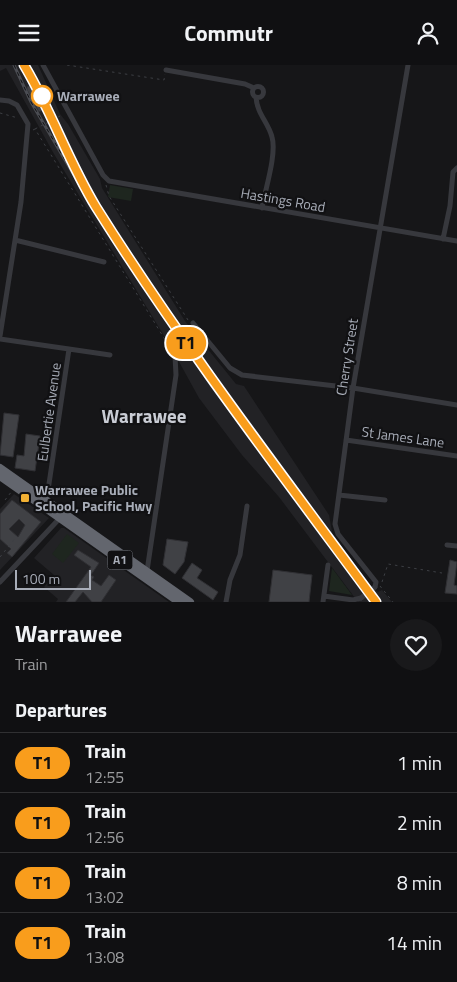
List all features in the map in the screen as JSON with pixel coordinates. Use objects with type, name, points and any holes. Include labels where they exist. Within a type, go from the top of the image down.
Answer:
[{"type":"highway","name":"A1","points":[[0,468],[46,504],[60,518],[179,602]]},
{"type":"highway","name":"A1","points":[[0,476],[46,504],[190,602]]},
{"type":"street","points":[[43,65],[105,179]]},
{"type":"street","name":"Cherry Street","points":[[375,584],[336,528],[338,495],[353,388],[408,65]]},
{"type":"street","points":[[166,70],[245,83],[254,89]]},
{"type":"street","points":[[254,89],[258,87],[265,88],[263,95],[256,97]]},
{"type":"street","points":[[254,89],[252,93],[256,97],[259,114],[268,127],[273,141],[262,208]]},
{"type":"street","points":[[0,100],[9,101],[17,105],[26,118],[28,127],[15,240],[0,338]]},
{"type":"street","points":[[443,239],[450,206],[453,172],[457,167]]},
{"type":"street","name":"Hastings Road","points":[[105,179],[114,183],[457,241]]},
{"type":"street","points":[[15,240],[104,262]]},
{"type":"street","points":[[193,323],[230,367],[242,375],[353,388],[457,405]]},
{"type":"street","name":"Eulbertie Avenue","points":[[0,338],[110,355]]},
{"type":"street","name":"Eulbertie Avenue","points":[[46,504],[69,349]]},
{"type":"street","points":[[146,571],[176,375],[175,356]]},
{"type":"street","name":"St James Lane","points":[[346,440],[457,456]]},
{"type":"street","points":[[338,495],[385,500]]},
{"type":"street","points":[[226,602],[230,580],[240,555],[247,505]]},
{"type":"street","points":[[0,582],[60,518]]},
{"type":"street","points":[[447,545],[457,546]]},
{"type":"street","points":[[328,565],[324,599],[353,600],[361,598],[375,584]]},
{"type":"path","points":[[67,65],[164,80],[166,70]]},
{"type":"path","points":[[38,110],[45,107]]},
{"type":"path","points":[[41,108],[49,123]]},
{"type":"path","points":[[0,113],[10,114],[21,119]]},
{"type":"path","points":[[60,116],[35,129],[175,356]]},
{"type":"path","points":[[46,124],[52,121]]},
{"type":"path","points":[[105,179],[109,197],[187,319],[193,323]]},
{"type":"path","points":[[4,499],[13,491]]},
{"type":"path","points":[[0,557],[17,536]]},
{"type":"path","points":[[375,584],[383,582],[388,564],[442,573]]},
{"type":"path","points":[[375,584],[393,602]]},
{"type":"shaded area","points":[[0,65],[38,65],[60,114],[68,124],[100,179],[102,188],[185,321],[236,384],[244,386],[329,515],[333,537],[369,585],[378,592],[382,590],[392,602],[358,602],[279,497],[242,455],[199,398],[172,349],[54,154],[6,68],[0,71]]},
{"type":"shaded area","points":[[110,185],[133,189],[131,201],[108,197]]},
{"type":"shaded area","points":[[14,494],[49,518],[0,570],[0,509]]},
{"type":"shaded area","points":[[61,528],[64,528],[169,602],[56,602],[58,599],[44,587],[54,575],[34,558]]},
{"type":"shaded area","points":[[67,534],[79,543],[63,563],[52,554]]},
{"type":"shaded area","points":[[332,568],[352,595],[329,591]]},
{"type":"building","points":[[33,84],[46,108],[39,112],[27,90],[27,87]]},
{"type":"building","points":[[4,413],[19,415],[13,457],[0,455]]},
{"type":"building","points":[[26,434],[40,436],[35,471],[15,468],[17,455],[24,456]]},
{"type":"building","points":[[12,500],[41,522],[12,557],[7,553],[11,549],[0,539],[0,514]],"holes":[[[19,519],[25,525],[18,537],[9,529]]]},
{"type":"building","points":[[167,539],[188,542],[184,562],[175,574],[163,565]]},
{"type":"building","points":[[78,550],[99,563],[91,575],[94,577],[92,580],[101,586],[109,575],[116,580],[101,602],[92,602],[83,592],[75,602],[66,602],[91,567],[74,555]]},
{"type":"building","points":[[450,560],[457,562],[454,585],[457,586],[457,594],[445,593]]},
{"type":"building","points":[[192,563],[202,570],[197,578],[218,592],[213,600],[182,578]]},
{"type":"building","points":[[273,570],[312,575],[309,602],[269,602]]},
{"type":"railway","points":[[14,65],[31,102],[92,206],[211,385],[373,602]]},
{"type":"railway","points":[[24,65],[47,106],[66,149]]},
{"type":"train","name":"T1","points":[[24,65],[47,106],[68,153],[95,205],[112,231],[213,384],[376,602]]},
{"type":"place","name":"Warrawee","points":[[42,96]]},
{"type":"place","name":"Warrawee Public School, Pacific Hwy","points":[[25,498]]},
{"type":"district","name":"Warrawee","points":[[144,416]]}]
